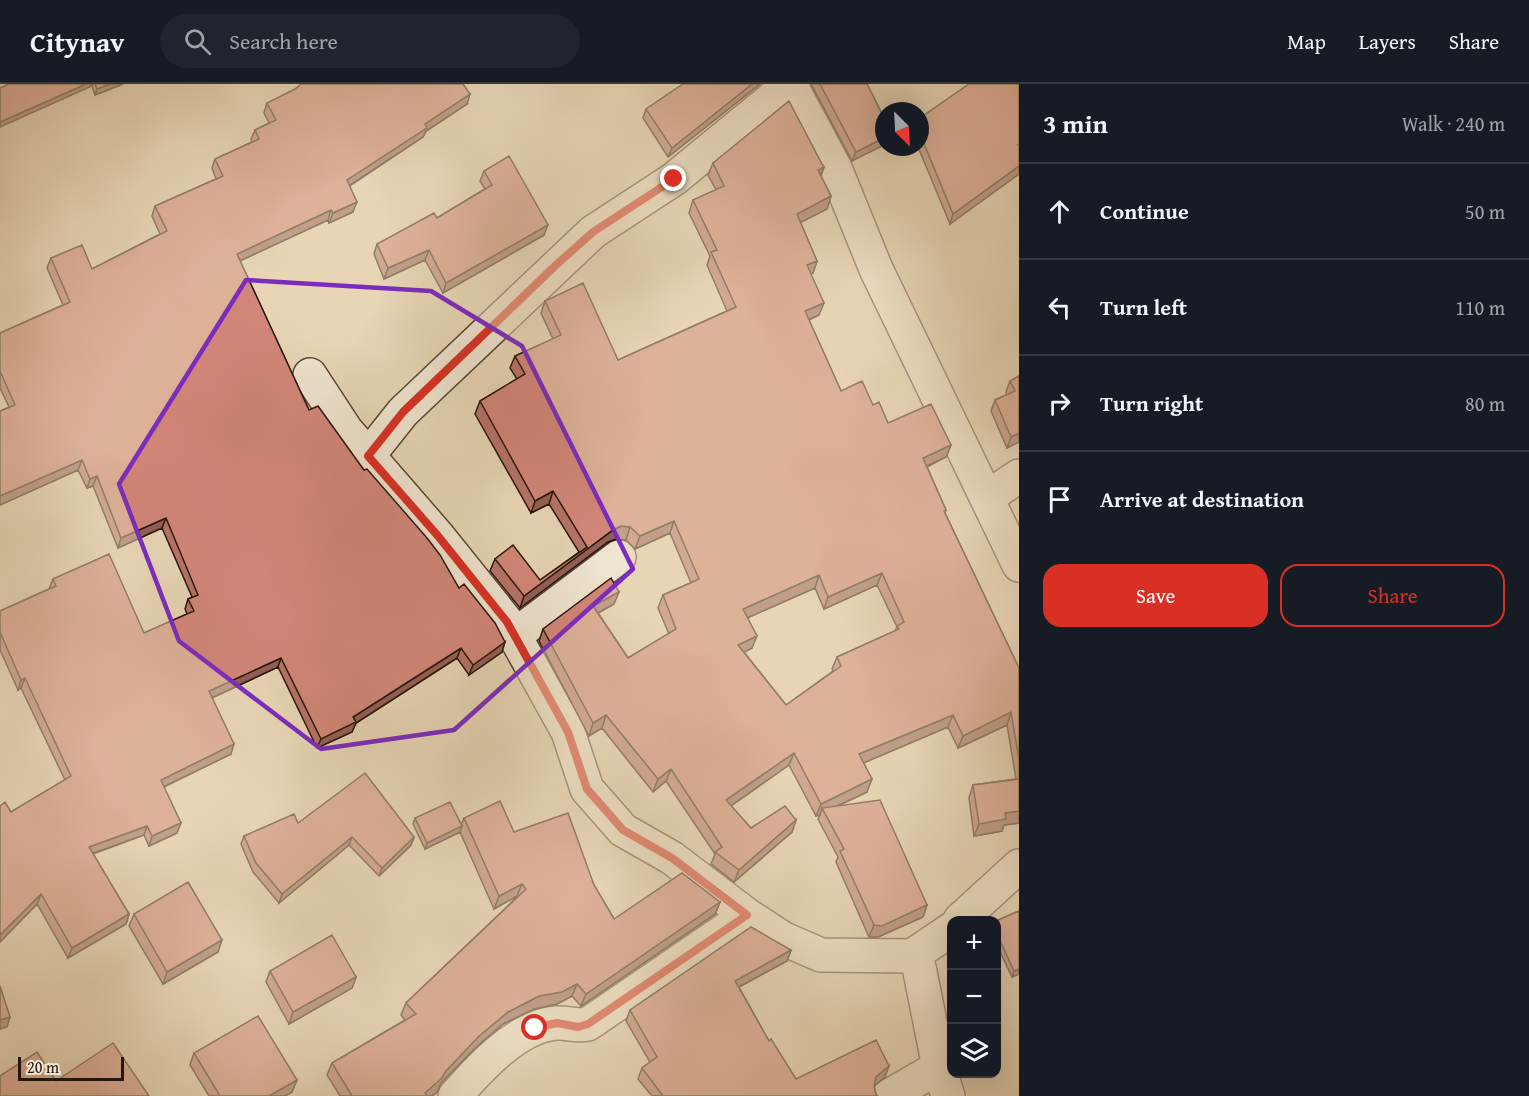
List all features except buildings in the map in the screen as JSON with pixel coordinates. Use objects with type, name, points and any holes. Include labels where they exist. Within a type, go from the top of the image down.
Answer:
[{"type":"street","points":[[368,456],[403,412],[593,232],[674,179],[790,84],[835,168],[876,269],[1019,565]]},
{"type":"street","points":[[310,375],[346,430],[438,536],[507,622],[568,732],[587,789],[623,830],[672,858],[747,915],[784,939],[821,955],[912,956],[947,932]]},
{"type":"street","points":[[988,497],[1019,476]]},
{"type":"street","points":[[514,636],[619,557]]},
{"type":"street","points":[[965,916],[1019,866]]},
{"type":"street","points":[[455,1096],[488,1059],[535,1028],[557,1023],[578,1027],[588,1024],[747,915]]},
{"type":"street","points":[[889,1096],[943,1082],[920,967],[912,956]]},
{"type":"highlighted area","points":[[246,280],[431,291],[522,346],[633,569],[454,730],[321,749],[179,641],[119,484]]},
{"type":"route","points":[[535,1028],[557,1023],[578,1027],[588,1024],[747,915],[672,858],[623,830],[587,789],[568,732],[507,622],[438,536],[368,456],[403,412],[556,265],[593,232],[674,179]]}]
